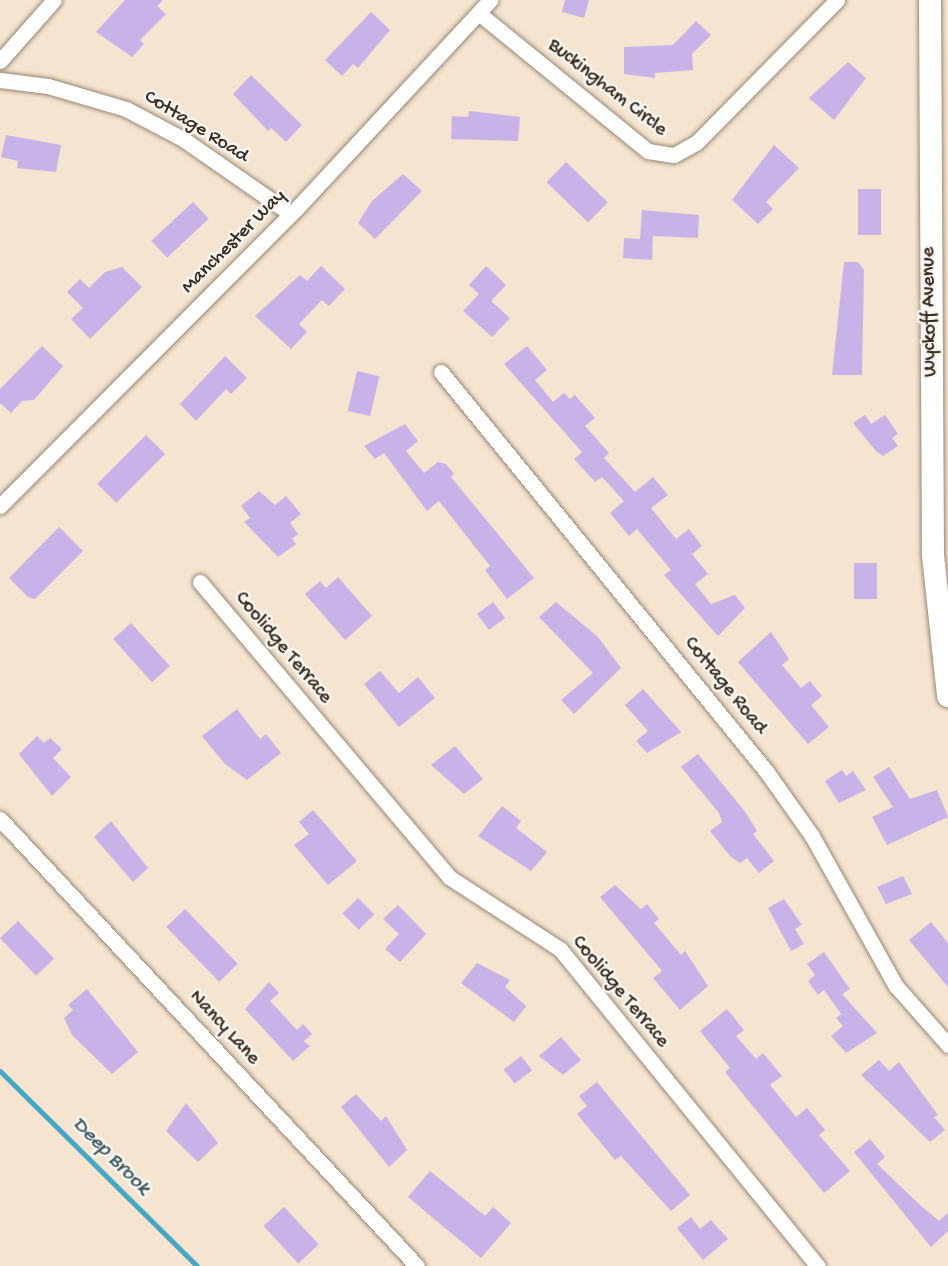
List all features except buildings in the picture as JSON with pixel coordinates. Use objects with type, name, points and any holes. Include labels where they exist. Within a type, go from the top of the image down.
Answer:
[{"type":"main road","name":"Wyckoff Avenue","points":[[930,0],[933,555],[948,696]]},
{"type":"street","points":[[0,61],[54,0]]},
{"type":"street","name":"Manchester Way","points":[[0,506],[291,214],[481,15],[490,0]]},
{"type":"street","name":"Buckingham Circle","points":[[481,15],[648,151],[674,155],[696,143],[837,0]]},
{"type":"street","name":"Cottage Road","points":[[0,80],[48,86],[126,109],[183,139],[291,214]]},
{"type":"street","name":"Cottage Road","points":[[441,372],[766,771],[812,836],[896,986],[948,1045]]},
{"type":"street","name":"Coolidge Terrace","points":[[200,582],[449,877],[560,949],[818,1266]]},
{"type":"street","name":"Nancy Lane","points":[[0,819],[417,1266]]},
{"type":"waterway","name":"Deep Brook","points":[[0,1071],[197,1266]]}]
